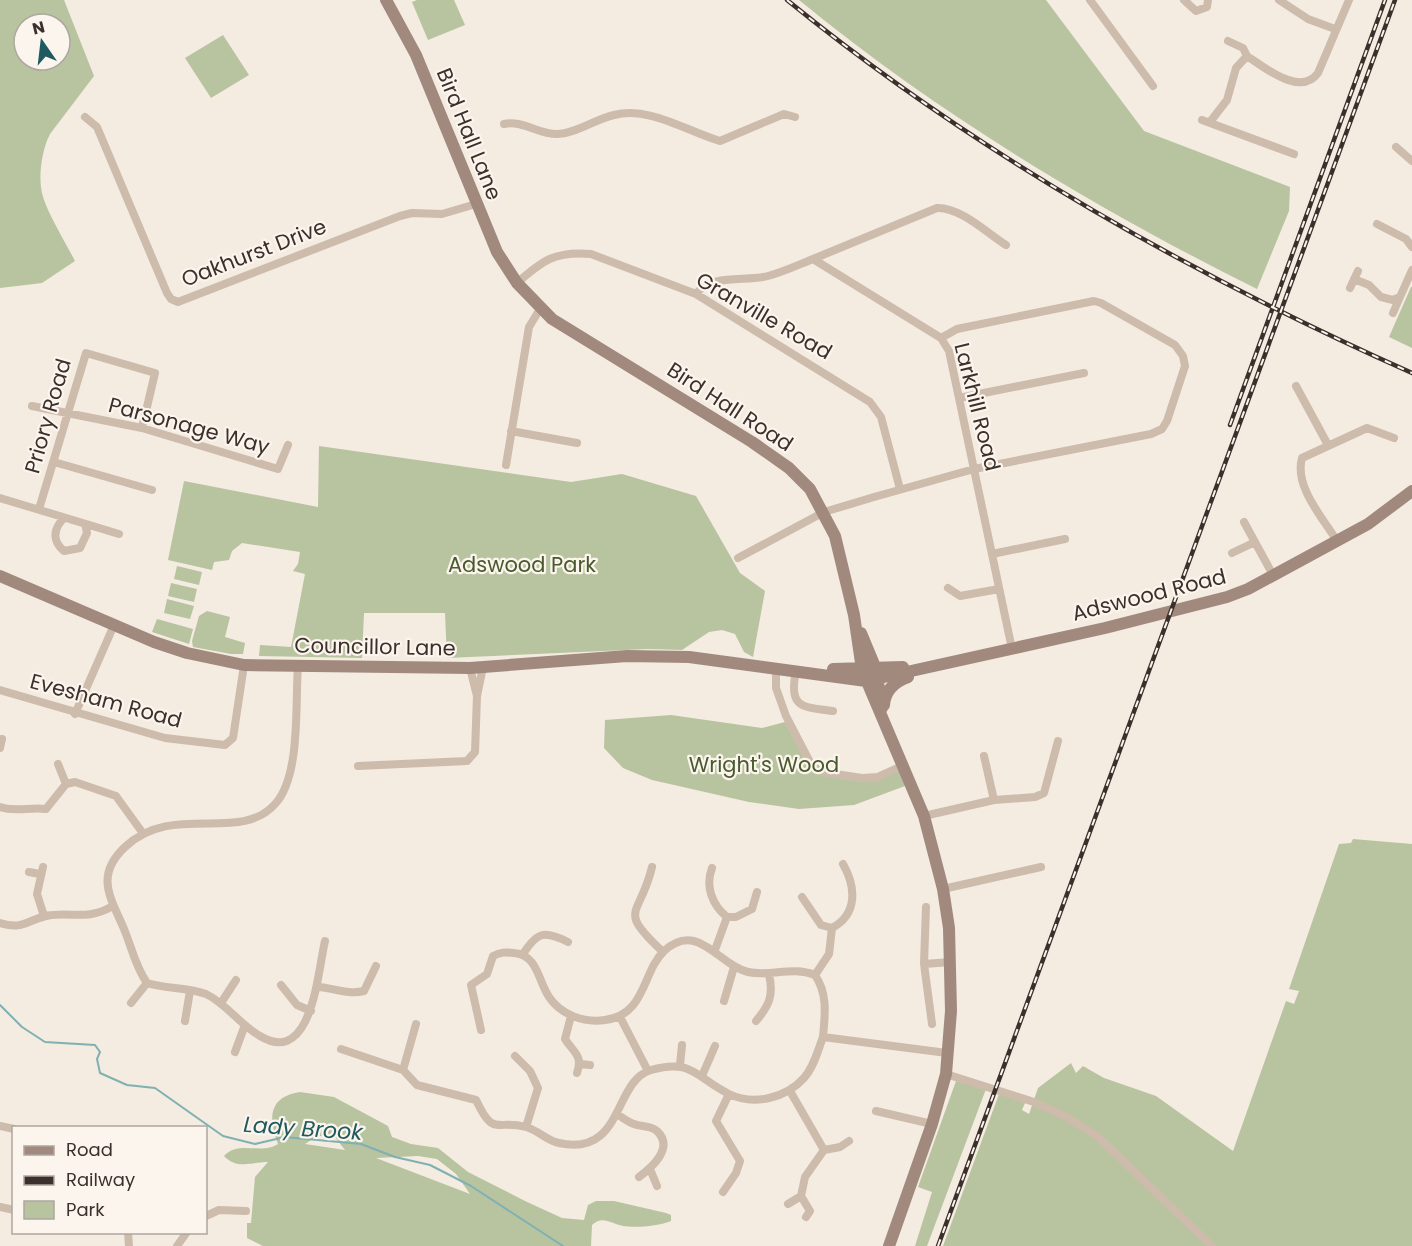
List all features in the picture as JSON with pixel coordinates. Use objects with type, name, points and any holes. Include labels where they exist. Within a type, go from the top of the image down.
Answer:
[{"type":"street","name":"Bird Hall Lane","points":[[386,0],[416,55],[497,252],[517,283]]},
{"type":"street","points":[[1090,0],[1153,86]]},
{"type":"street","points":[[1184,0],[1196,11],[1207,7],[1208,0]]},
{"type":"street","points":[[1279,0],[1308,19],[1335,29]]},
{"type":"street","points":[[1228,41],[1243,48],[1247,56],[1278,76],[1304,83],[1318,73],[1348,0]]},
{"type":"street","points":[[1247,56],[1236,68],[1227,100],[1206,121],[1294,154]]},
{"type":"street","points":[[504,124],[520,123],[553,134],[566,134],[615,114],[644,113],[720,141],[784,114],[795,117]]},
{"type":"street","name":"Oakhurst Drive","points":[[85,117],[97,127],[167,293],[171,299],[178,302],[400,216],[412,213],[442,214],[476,204]]},
{"type":"street","points":[[1396,147],[1412,161]]},
{"type":"street","points":[[696,294],[702,286],[718,281],[767,276],[937,208],[946,207],[1006,246]]},
{"type":"street","points":[[1377,224],[1406,239],[1412,247]]},
{"type":"street","name":"Granville Road","points":[[517,283],[546,258],[581,253],[591,254],[696,294],[870,402],[881,417],[900,489]]},
{"type":"street","name":"Larkhill Road","points":[[813,259],[941,338],[949,351],[1012,649]]},
{"type":"street","points":[[1393,313],[1412,270]]},
{"type":"street","points":[[1350,288],[1356,275],[1381,297],[1389,300],[1400,297]]},
{"type":"street","name":"Bird Hall Road","points":[[517,283],[552,319],[752,442],[789,468],[810,489],[836,536],[854,615],[883,719],[924,816],[943,889],[951,962],[946,1074],[932,1124],[889,1246]]},
{"type":"street","points":[[738,558],[824,512],[900,489],[974,469],[1151,434],[1162,429],[1167,422],[1182,379],[1183,356],[1174,345],[1094,301],[957,329],[941,338]]},
{"type":"street","points":[[506,465],[529,327],[540,309]]},
{"type":"street","name":"Priory Road","points":[[39,509],[86,353],[155,373],[142,428]]},
{"type":"street","points":[[959,398],[1084,373]]},
{"type":"street","points":[[1296,386],[1328,446]]},
{"type":"street","name":"Parsonage Way","points":[[32,406],[142,428],[278,469],[288,445]]},
{"type":"street","points":[[1337,541],[1301,481],[1299,469],[1302,458],[1366,428],[1394,438]]},
{"type":"street","points":[[511,431],[577,443]]},
{"type":"street","points":[[54,462],[152,490]]},
{"type":"street","name":"Adswood Road","points":[[870,675],[943,665],[1198,606],[1248,589],[1368,524],[1412,491]]},
{"type":"street","points":[[0,498],[119,534]]},
{"type":"street","points":[[64,518],[58,524],[55,535],[57,545],[64,551],[81,548],[87,533],[85,524]]},
{"type":"street","points":[[1244,522],[1273,575]]},
{"type":"street","points":[[992,554],[1065,539]]},
{"type":"street","points":[[1232,553],[1256,542]]},
{"type":"street","name":"Councillor Lane","points":[[0,576],[181,652],[244,665],[477,667],[627,656],[689,657],[796,670],[870,675]]},
{"type":"street","points":[[948,588],[960,596],[999,589]]},
{"type":"street","points":[[75,714],[114,625]]},
{"type":"street","name":"Evesham Road","points":[[0,690],[75,714],[165,738],[225,745],[233,738],[244,665]]},
{"type":"street","points":[[298,665],[292,764],[287,787],[277,802],[266,813],[252,820],[230,823],[181,823],[142,832],[112,861],[107,887],[111,907],[123,927],[135,964],[147,983],[162,988],[190,990],[204,994],[221,1003],[262,1038],[284,1041],[300,1031],[311,1011],[318,987],[317,974],[325,941]]},
{"type":"street","name":"Adswood Road","points":[[883,719],[884,701],[892,686],[902,679],[943,665]]},
{"type":"street","points":[[358,766],[467,761],[475,752],[477,667]]},
{"type":"street","points":[[770,667],[786,716],[812,766],[822,772],[862,778],[878,777],[904,765]]},
{"type":"street","name":"Councillor Lane","points":[[770,667],[870,675]]},
{"type":"street","points":[[796,670],[793,687],[798,703],[802,707],[833,711]]},
{"type":"street","points":[[924,816],[994,800],[1035,797],[1044,793],[1058,741]]},
{"type":"street","points":[[984,756],[994,800]]},
{"type":"street","points":[[58,764],[66,783]]},
{"type":"street","points":[[66,783],[75,782],[116,796],[128,809],[142,832]]},
{"type":"street","points":[[0,807],[10,811],[24,807],[47,812],[66,783]]},
{"type":"street","points":[[802,897],[821,925],[832,928],[843,922],[852,904],[852,880],[843,864]]},
{"type":"street","points":[[652,867],[648,883],[635,907],[634,916],[641,932],[663,952]]},
{"type":"street","points":[[943,889],[1041,867]]},
{"type":"street","points":[[711,868],[708,886],[717,909],[727,917],[736,917],[752,909],[757,892]]},
{"type":"street","points":[[28,872],[42,871],[37,894],[44,916]]},
{"type":"street","points":[[0,923],[17,927],[44,916],[97,915],[111,907]]},
{"type":"street","points":[[926,907],[924,964],[932,1024]]},
{"type":"street","points":[[715,950],[727,917]]},
{"type":"street","points":[[814,975],[829,954],[832,928]]},
{"type":"street","points":[[522,954],[532,939],[540,935],[551,934],[568,942]]},
{"type":"street","points":[[341,1049],[403,1070],[417,1085],[476,1100],[485,1119],[491,1123],[501,1126],[526,1127],[558,1143],[582,1144],[606,1131],[618,1114],[631,1085],[648,1071],[680,1065],[729,1094],[763,1099],[790,1091],[805,1077],[823,1037],[825,1000],[821,984],[814,975],[791,970],[769,975],[734,967],[715,950],[691,941],[680,941],[663,952],[634,1003],[620,1017],[594,1020],[572,1016],[548,996],[534,964],[522,954],[501,952],[493,956],[487,974],[471,986],[481,1030]]},
{"type":"street","points":[[924,964],[951,962]]},
{"type":"street","points":[[318,987],[333,988],[352,994],[364,991],[376,966]]},
{"type":"street","points":[[724,1001],[734,967]]},
{"type":"street","points":[[756,1021],[767,1008],[771,998],[772,987],[769,975]]},
{"type":"street","points":[[221,1003],[236,980]]},
{"type":"street","points":[[131,1003],[147,983]]},
{"type":"street","points":[[281,985],[297,1005],[311,1011]]},
{"type":"street","points":[[186,1021],[190,990]]},
{"type":"street","points":[[572,1016],[565,1039],[578,1053],[579,1068],[590,1065]]},
{"type":"street","points":[[620,1017],[648,1071]]},
{"type":"street","points":[[403,1070],[416,1024]]},
{"type":"street","points":[[235,1052],[245,1025]]},
{"type":"street","points":[[823,1037],[947,1053]]},
{"type":"street","points":[[680,1065],[682,1046]]},
{"type":"street","points":[[702,1076],[715,1047]]},
{"type":"street","points":[[515,1056],[530,1071],[538,1088],[526,1127]]},
{"type":"street","points":[[946,1074],[1034,1102],[1065,1116],[1097,1136],[1212,1246]]},
{"type":"street","points":[[790,1091],[824,1150]]},
{"type":"street","points":[[723,1192],[736,1173],[740,1161],[716,1121],[729,1094]]},
{"type":"street","points":[[876,1111],[932,1124]]},
{"type":"street","points":[[618,1114],[635,1125],[657,1132],[663,1145],[659,1158],[639,1177]]},
{"type":"street","points":[[806,1217],[810,1210],[801,1196],[805,1177],[824,1150],[840,1147],[849,1141]]},
{"type":"street","points":[[650,1169],[657,1186]]},
{"type":"street","points":[[788,1204],[801,1196]]},
{"type":"street","points":[[207,1216],[219,1210],[246,1211]]},
{"type":"street","points":[[177,1246],[187,1234]]},
{"type":"green space","points":[[0,0],[64,0],[69,12],[12,12],[12,72],[72,72],[72,20],[94,76],[50,134],[43,155],[40,179],[42,193],[75,261],[42,283],[0,288]]},
{"type":"green space","points":[[454,0],[465,25],[428,40],[412,2]]},
{"type":"green space","points":[[799,0],[1046,0],[1144,131],[1290,187],[1289,211],[1257,289],[1137,226],[1020,157],[907,82]]},
{"type":"green space","points":[[223,35],[249,75],[211,98],[185,58]]},
{"type":"green space","points":[[1412,287],[1412,348],[1389,337]]},
{"type":"green space","name":"Adswood Park","points":[[319,446],[571,482],[622,474],[696,496],[740,573],[765,591],[753,657],[744,652],[735,634],[722,630],[709,632],[682,650],[648,649],[447,658],[445,613],[364,613],[362,658],[259,656],[260,645],[291,647],[305,574],[293,571],[298,564],[300,552],[242,543],[232,551],[229,560],[214,562],[212,570],[168,560],[184,481],[318,507]]},
{"type":"green space","points":[[177,566],[202,572],[199,585],[174,579]]},
{"type":"green space","points":[[171,583],[197,589],[194,602],[168,596]]},
{"type":"green space","points":[[167,599],[194,606],[190,619],[164,613]]},
{"type":"green space","points":[[207,611],[230,617],[225,637],[245,643],[243,654],[193,647],[192,641],[199,616]]},
{"type":"green space","points":[[157,619],[193,629],[189,644],[152,632]]},
{"type":"green space","name":"Wright's Wood","points":[[671,715],[762,728],[785,722],[810,770],[822,775],[863,782],[900,771],[905,786],[854,805],[799,809],[749,802],[652,780],[623,768],[604,748],[605,720]]},
{"type":"green space","points":[[1353,839],[1412,844],[1412,1246],[943,1246],[999,1094],[1025,1103],[1022,1110],[1029,1114],[1038,1088],[1071,1063],[1076,1073],[1083,1066],[1104,1078],[1156,1096],[1233,1151],[1286,1001],[1294,1004],[1299,991],[1289,989],[1339,844],[1351,843]]},
{"type":"green space","points":[[956,1081],[986,1089],[927,1246],[915,1246],[932,1192],[918,1187]]},
{"type":"green space","points":[[300,1092],[334,1097],[388,1126],[392,1137],[411,1144],[438,1148],[468,1172],[562,1218],[584,1220],[588,1205],[596,1201],[614,1201],[666,1213],[671,1215],[671,1221],[634,1227],[607,1221],[596,1222],[592,1225],[591,1246],[263,1246],[247,1238],[247,1223],[251,1223],[255,1177],[268,1162],[239,1164],[224,1156],[236,1149],[265,1148],[278,1144],[273,1126],[273,1111],[281,1099]],"holes":[[[317,1136],[334,1136],[345,1150],[305,1144]],[[418,1156],[437,1159],[456,1174],[470,1194],[376,1158]]]},
{"type":"waterway","name":"Lady Brook","points":[[0,1005],[22,1027],[45,1042],[95,1045],[100,1052],[97,1059],[100,1073],[127,1085],[155,1088],[223,1136],[255,1144],[285,1137],[361,1144],[395,1157],[430,1165],[471,1186],[563,1246]]},
{"type":"railway","points":[[787,0],[859,56],[933,109],[1087,207],[1248,295],[1412,373]]},
{"type":"railway","points":[[1230,425],[1385,0]]},
{"type":"railway","points":[[938,1246],[1395,0]]}]
